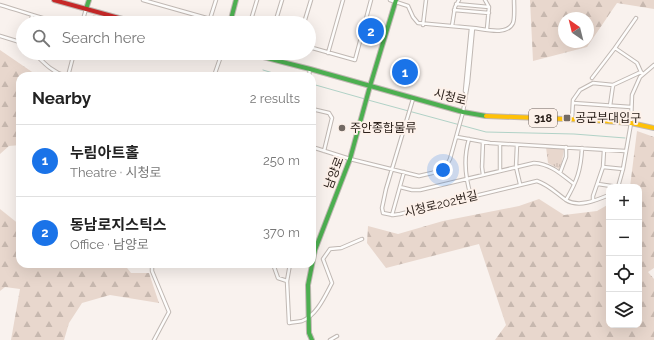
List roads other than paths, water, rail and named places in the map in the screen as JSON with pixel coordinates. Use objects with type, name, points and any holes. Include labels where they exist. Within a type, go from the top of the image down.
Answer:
[{"type":"main road","points":[[54,0],[112,16]]},
{"type":"main road","points":[[86,9],[89,0]]},
{"type":"main road","points":[[232,16],[236,0]]},
{"type":"main road","points":[[370,86],[396,1]]},
{"type":"main road","name":"시청로","points":[[275,60],[463,112],[493,116],[630,123],[654,128]]},
{"type":"main road","name":"남양로","points":[[316,242],[350,158],[370,86]]},
{"type":"main road","name":"남양로","points":[[311,268],[308,285],[308,317],[309,333],[312,340]]},
{"type":"street","points":[[143,0],[199,16]]},
{"type":"street","points":[[211,16],[216,0]]},
{"type":"street","points":[[252,16],[257,0]]},
{"type":"street","points":[[277,16],[282,0]]},
{"type":"street","points":[[306,16],[311,0]]},
{"type":"street","points":[[328,53],[343,0]]},
{"type":"street","points":[[316,49],[355,60],[371,0]]},
{"type":"street","points":[[390,0],[408,6],[416,21],[423,25],[452,26],[501,31],[507,29],[513,23],[514,0]]},
{"type":"street","points":[[423,25],[426,0]]},
{"type":"street","points":[[452,26],[454,10],[459,0]]},
{"type":"street","points":[[484,0],[489,7],[487,29]]},
{"type":"street","points":[[456,4],[489,7]]},
{"type":"street","points":[[0,5],[27,12],[32,16]]},
{"type":"street","points":[[84,16],[86,9]]},
{"type":"street","points":[[454,10],[489,13]]},
{"type":"street","points":[[592,78],[636,18]]},
{"type":"street","points":[[316,148],[392,170],[419,176],[445,168],[450,159],[463,112],[468,82],[472,28]]},
{"type":"street","points":[[0,36],[16,41]]},
{"type":"street","points":[[615,48],[637,63],[642,73]]},
{"type":"street","points":[[41,60],[54,72]]},
{"type":"street","points":[[68,72],[72,60]]},
{"type":"street","points":[[215,72],[220,60]]},
{"type":"street","points":[[572,119],[573,100],[580,90],[592,83],[613,85],[642,73],[654,65]]},
{"type":"street","points":[[619,184],[626,151],[632,95],[642,73]]},
{"type":"street","points":[[610,106],[613,85]]},
{"type":"street","name":"시청로202번길","points":[[413,99],[386,189],[382,208],[383,213],[392,215],[417,210],[520,184],[537,182],[545,184],[566,200]]},
{"type":"street","points":[[573,103],[631,107]]},
{"type":"street","points":[[316,110],[329,113],[332,118],[324,151]]},
{"type":"street","points":[[457,137],[500,144],[626,151]]},
{"type":"street","points":[[469,139],[465,168],[471,196]]},
{"type":"street","points":[[483,142],[483,175]]},
{"type":"street","points":[[500,144],[500,171]]},
{"type":"street","points":[[517,145],[516,167],[520,184]]},
{"type":"street","points":[[560,173],[566,157],[566,147]]},
{"type":"street","points":[[582,148],[581,165],[566,200],[573,203],[593,200],[606,196]]},
{"type":"street","points":[[593,200],[602,167],[604,150]]},
{"type":"street","name":"시청로202번길","points":[[400,187],[420,190],[534,164],[543,164],[556,170],[574,184]]},
{"type":"street","points":[[602,167],[623,169]]},
{"type":"street","points":[[392,215],[404,172]]},
{"type":"street","points":[[598,184],[606,185]]},
{"type":"street","points":[[289,268],[287,281],[289,323],[302,321],[316,310],[332,283],[323,259],[330,249],[341,248],[362,240]]},
{"type":"street","points":[[152,268],[152,272],[169,312],[154,340]]},
{"type":"street","points":[[274,268],[278,278],[287,281]]},
{"type":"street","points":[[330,340],[337,336]]},
{"type":"waterway","points":[[263,70],[270,72]]},
{"type":"waterway","points":[[316,85],[365,99]]},
{"type":"waterway","points":[[368,100],[486,132],[574,134],[625,138]]},
{"type":"place","name":"동남로지스틱스","points":[[371,31]]},
{"type":"place","name":"누림아트홀","points":[[405,72]]},
{"type":"place","name":"공군부대입구","points":[[567,118]]},
{"type":"place","name":"주안종합물류","points":[[342,128]]}]
